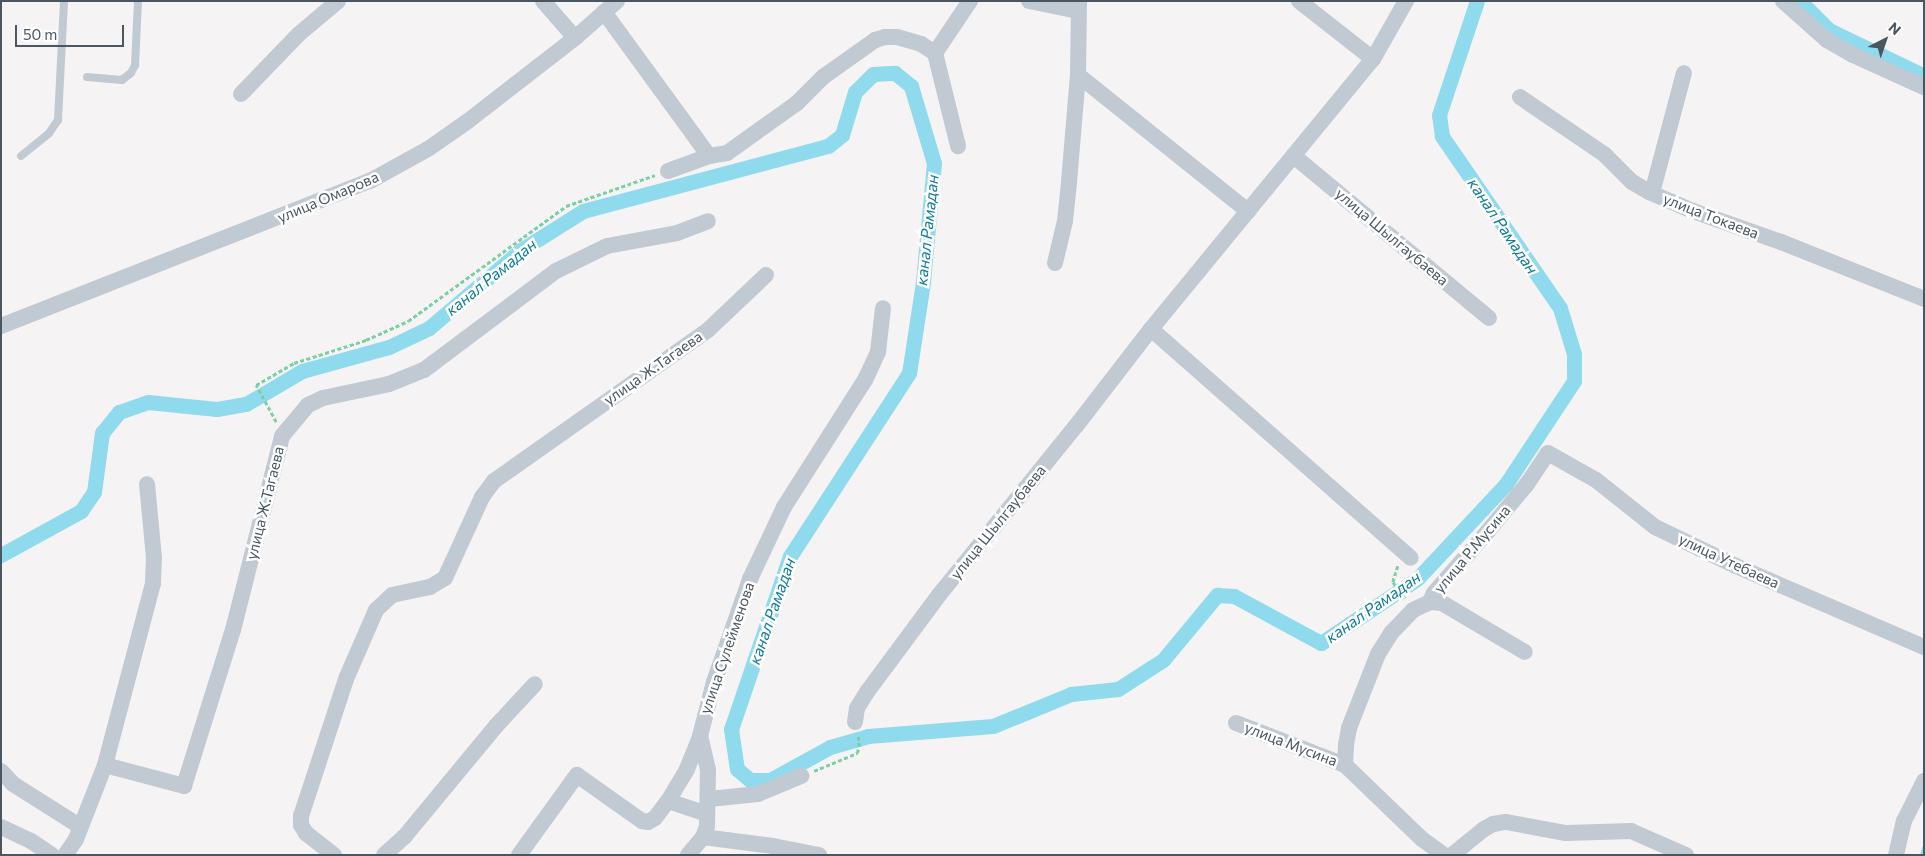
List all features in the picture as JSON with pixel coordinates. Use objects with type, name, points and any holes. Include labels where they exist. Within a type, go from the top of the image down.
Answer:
[{"type":"street","points":[[241,94],[299,34],[338,1]]},
{"type":"street","points":[[543,1],[575,38]]},
{"type":"street","name":"улица Омарова","points":[[1,326],[370,181],[428,149],[460,127],[575,38],[617,1]]},
{"type":"street","points":[[935,54],[970,1]]},
{"type":"street","points":[[1029,1],[1079,6],[1078,76],[1064,221],[1055,263]]},
{"type":"street","points":[[1300,1],[1374,59]]},
{"type":"street","name":"улица Шылгаубаева","points":[[855,722],[857,708],[867,692],[939,595],[1076,426],[1151,328],[1295,157],[1374,59],[1406,1]]},
{"type":"street","points":[[1783,1],[1827,40],[1853,55],[1924,87]]},
{"type":"street","points":[[604,12],[709,156]]},
{"type":"street","points":[[668,171],[709,156],[727,153],[797,103],[823,77],[875,40],[896,37],[921,44],[935,54],[958,146]]},
{"type":"street","points":[[1652,193],[1684,73]]},
{"type":"street","points":[[1078,76],[1248,211]]},
{"type":"street","name":"улица Токаева","points":[[1520,96],[1604,154],[1632,182],[1652,193],[1693,211],[1780,242],[1924,299]]},
{"type":"street","name":"улица Шылгаубаева","points":[[1295,157],[1489,318]]},
{"type":"street","name":"улица Ж.Тагаева","points":[[105,765],[184,786],[233,630],[282,436],[308,406],[324,398],[389,384],[424,370],[556,271],[607,246],[677,233],[708,221]]},
{"type":"street","name":"улица Ж.Тагаева","points":[[334,855],[306,833],[301,825],[301,816],[346,680],[376,610],[392,595],[430,587],[445,578],[482,497],[494,481],[708,330],[766,274]]},
{"type":"street","name":"улица Сулейменова","points":[[519,855],[577,775],[642,821],[648,822],[655,818],[668,801],[687,769],[700,736],[714,682],[750,579],[784,507],[865,380],[878,352],[883,308]]},
{"type":"street","points":[[1151,328],[1407,554]]},
{"type":"street","name":"улица Р.Мусина","points":[[1346,765],[1346,745],[1349,728],[1378,654],[1402,619],[1413,610],[1430,602],[1434,593],[1527,484],[1548,453]]},
{"type":"street","name":"улица Утебаева","points":[[1548,453],[1596,480],[1655,527],[1736,566],[1924,647]]},
{"type":"street","points":[[65,855],[76,839],[105,765],[153,583],[154,558],[148,484]]},
{"type":"street","points":[[1430,602],[1442,603],[1525,652]]},
{"type":"street","points":[[384,855],[406,836],[496,726],[535,684]]},
{"type":"street","name":"улица Мусина","points":[[1236,723],[1346,765]]},
{"type":"street","points":[[688,855],[703,837],[708,806],[708,770],[700,736]]},
{"type":"street","points":[[1346,765],[1422,839],[1444,855]]},
{"type":"street","points":[[1,771],[13,784],[81,827]]},
{"type":"street","points":[[668,801],[708,806],[758,794],[801,776]]},
{"type":"street","points":[[1896,855],[1904,821],[1924,781]]},
{"type":"street","points":[[1452,855],[1484,829],[1493,824],[1506,822],[1566,833],[1631,831],[1686,855]]},
{"type":"street","points":[[1,827],[31,841],[52,855]]},
{"type":"street","points":[[703,837],[774,846],[819,855]]},
{"type":"lane","points":[[21,156],[49,133],[58,120],[64,1]]},
{"type":"lane","points":[[87,77],[122,80],[131,73],[134,65],[138,1]]},
{"type":"path","points":[[266,403],[256,385],[294,362],[366,340],[408,321],[566,206],[668,171]]},
{"type":"path","points":[[1406,600],[1393,582],[1393,576],[1407,554]]},
{"type":"path","points":[[801,776],[857,753],[859,747]]},
{"type":"waterway","name":"канал Рамадан","points":[[1,555],[81,511],[94,492],[102,433],[119,412],[148,402],[217,409],[246,404],[302,371],[389,347],[429,328],[521,250],[583,211],[828,146],[842,135],[855,92],[873,74],[895,73],[911,86],[934,163],[923,282],[909,373],[790,556],[731,729],[737,769],[750,780],[770,780],[830,747],[868,736],[993,726],[1071,694],[1118,689],[1163,660],[1217,595],[1234,596],[1321,643],[1418,578],[1506,484],[1574,381],[1574,354],[1560,308],[1442,136],[1439,115],[1477,1]]},
{"type":"waterway","name":"канал Рамадан","points":[[1800,1],[1829,30],[1924,76]]},
{"type":"waterway","points":[[1922,855],[1924,848]]}]
